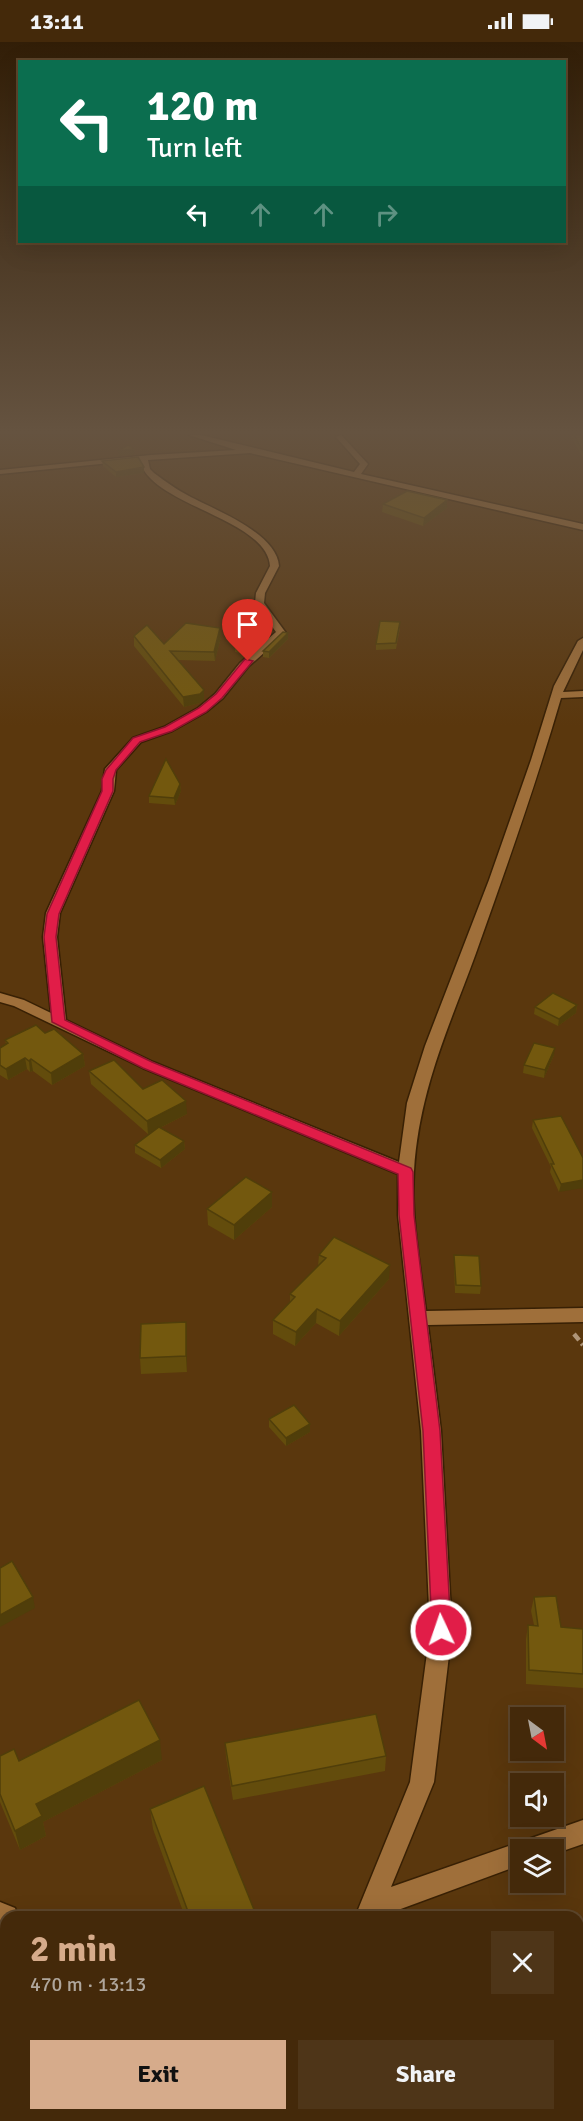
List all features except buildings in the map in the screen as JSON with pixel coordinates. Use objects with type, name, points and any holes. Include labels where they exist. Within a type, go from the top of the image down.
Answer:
[{"type":"street","points":[[59,1022],[50,937],[53,914],[108,791],[111,770],[136,740],[168,729],[202,710],[219,696],[244,665],[281,633],[260,605],[259,598],[274,570],[273,559],[264,547],[247,532]]},
{"type":"street","points":[[369,1911],[422,1782],[441,1630],[431,1431],[406,1215],[406,1172],[415,1103],[432,1046],[468,955],[516,813],[537,760],[566,670],[583,641]]},
{"type":"street","points":[[557,695],[583,694]]},
{"type":"street","points":[[0,997],[19,1003],[147,1065],[406,1172]]},
{"type":"street","points":[[417,1318],[583,1315]]},
{"type":"street","points":[[562,1839],[583,1832]]},
{"type":"street","points":[[369,1911],[510,1857]]},
{"type":"route","points":[[248,661],[219,696],[202,710],[168,729],[140,737],[111,770],[108,791],[53,914],[50,937],[59,1022],[147,1065],[406,1172],[406,1215],[431,1431],[441,1630]]}]
